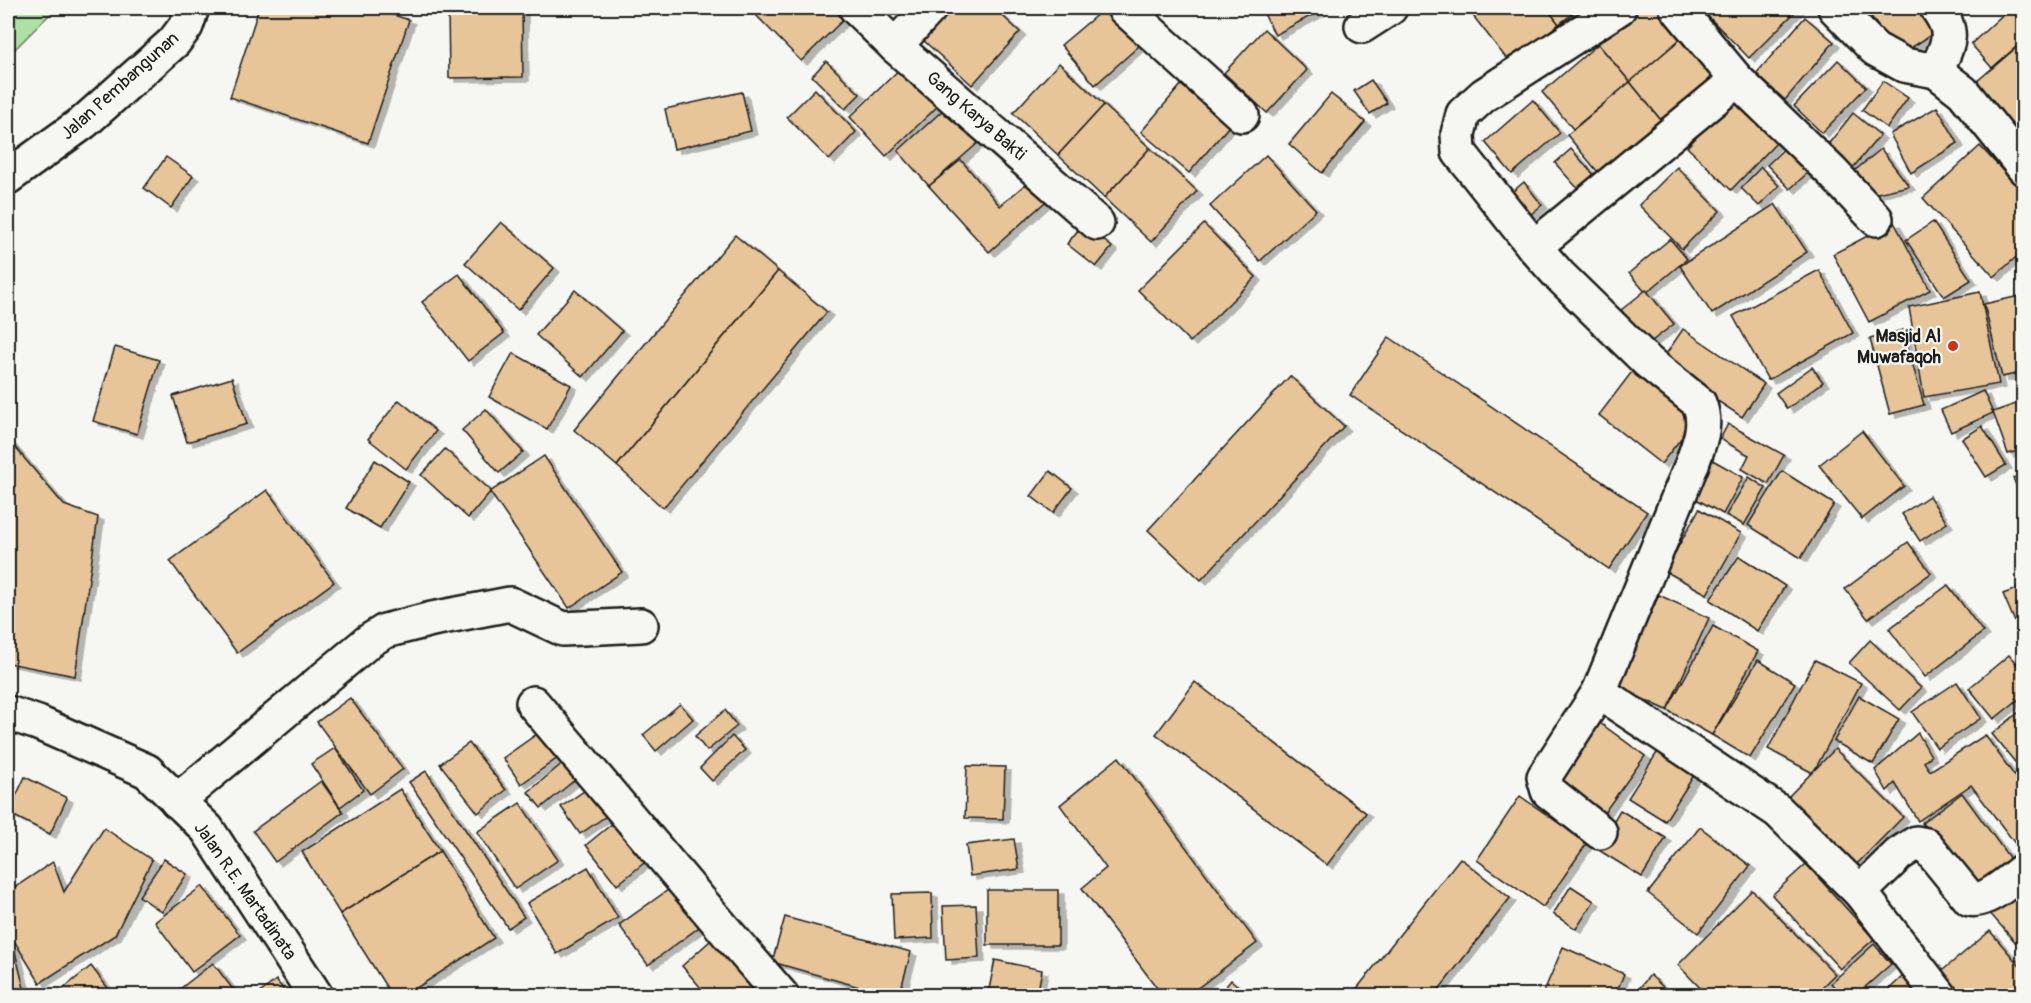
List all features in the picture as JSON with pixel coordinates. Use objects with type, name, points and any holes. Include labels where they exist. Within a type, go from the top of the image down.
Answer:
[{"type":"street","name":"Jalan Pembangunan","points":[[8,177],[84,123],[174,42],[186,26],[192,8]]},
{"type":"street","name":"Gang Karya Bakti","points":[[856,8],[895,46],[1097,223]]},
{"type":"street","points":[[895,46],[930,8]]},
{"type":"street","points":[[1127,8],[1242,115]]},
{"type":"street","points":[[1362,26],[1390,8]]},
{"type":"street","points":[[1600,832],[1548,791],[1544,777],[1599,692],[1692,464],[1704,420],[1699,403],[1648,362],[1534,248],[1459,152],[1458,134],[1463,114],[1484,95],[1618,8]]},
{"type":"street","points":[[1677,8],[1737,80],[1832,172],[1876,219]]},
{"type":"street","points":[[1835,8],[1875,49],[1904,65],[1936,71],[1963,92],[2024,168]]},
{"type":"street","points":[[1936,8],[1946,21],[1950,32],[1948,44],[1936,71]]},
{"type":"street","points":[[1534,248],[1737,80]]},
{"type":"street","points":[[177,801],[369,641],[385,631],[432,619],[510,604],[563,629],[641,625]]},
{"type":"street","points":[[1599,692],[1778,812],[1860,892],[1940,996]]},
{"type":"street","points":[[533,703],[782,996]]},
{"type":"street","name":"Jalan R.E. Martadinata","points":[[8,713],[38,723],[147,771],[207,829],[316,996]]},
{"type":"street","points":[[1860,892],[1899,854],[1916,843],[1926,845],[1974,900],[1984,898],[2024,870]]},
{"type":"green space","points":[[8,8],[56,8],[8,56]]},
{"type":"building","points":[[259,8],[373,8],[409,20],[368,143],[230,97]]},
{"type":"building","points":[[448,8],[522,8],[523,77],[449,78]]},
{"type":"building","points":[[749,8],[835,8],[845,18],[801,61]]},
{"type":"building","points":[[953,8],[994,8],[1020,32],[972,85],[923,40]]},
{"type":"building","points":[[1105,8],[1139,46],[1095,85],[1061,45]]},
{"type":"building","points":[[1261,8],[1316,8],[1318,12],[1275,35]]},
{"type":"building","points":[[1467,8],[1547,8],[1559,24],[1509,62]]},
{"type":"building","points":[[1547,8],[1580,8],[1559,24]]},
{"type":"building","points":[[1641,8],[1659,8],[1684,36],[1630,82],[1598,44]]},
{"type":"building","points":[[1700,8],[1797,8],[1798,9],[1749,58]]},
{"type":"building","points":[[1866,8],[1917,8],[1934,33],[1897,57]]},
{"type":"building","points":[[2010,8],[2024,21],[2024,40],[1992,68],[1971,44]]},
{"type":"building","points":[[1805,17],[1834,42],[1785,100],[1756,74]]},
{"type":"building","points":[[1264,29],[1307,70],[1267,113],[1224,73]]},
{"type":"building","points":[[1684,36],[1718,77],[1664,124],[1630,82]]},
{"type":"building","points":[[2024,41],[2024,130],[2013,139],[1969,88]]},
{"type":"building","points":[[1598,44],[1630,82],[1573,129],[1542,92]]},
{"type":"building","points":[[1838,60],[1866,87],[1822,133],[1794,106]]},
{"type":"building","points":[[826,61],[860,94],[845,109],[812,76]]},
{"type":"building","points":[[906,63],[942,102],[886,156],[850,117]]},
{"type":"building","points":[[1059,63],[1104,105],[1058,155],[1013,113]]},
{"type":"building","points":[[1371,80],[1387,103],[1370,114],[1354,91]]},
{"type":"building","points":[[1883,81],[1908,98],[1887,128],[1862,110]]},
{"type":"building","points":[[1630,82],[1664,124],[1602,177],[1567,135]]},
{"type":"building","points":[[1181,85],[1229,126],[1189,173],[1141,132]]},
{"type":"building","points":[[815,89],[856,132],[829,160],[787,117]]},
{"type":"building","points":[[742,92],[751,131],[674,149],[665,109]]},
{"type":"building","points":[[1331,94],[1365,122],[1322,173],[1289,144]]},
{"type":"building","points":[[1733,99],[1777,142],[1731,190],[1687,147]]},
{"type":"building","points":[[954,100],[986,136],[929,186],[898,151]]},
{"type":"building","points":[[1533,100],[1560,133],[1512,174],[1485,142]]},
{"type":"building","points":[[1104,105],[1150,148],[1104,198],[1058,155]]},
{"type":"building","points":[[1937,107],[1958,143],[1911,173],[1890,134]]},
{"type":"building","points":[[1853,113],[1880,135],[1852,169],[1826,147]]},
{"type":"building","points":[[1790,143],[1813,168],[1790,189],[1767,165]]},
{"type":"building","points":[[1980,146],[2024,194],[2024,250],[1994,277],[1923,198]]},
{"type":"building","points":[[1150,148],[1197,191],[1151,242],[1104,198]]},
{"type":"building","points":[[1571,149],[1595,176],[1579,190],[1555,163]]},
{"type":"building","points":[[1881,149],[1909,186],[1873,194],[1853,172]]},
{"type":"building","points":[[1266,155],[1316,210],[1260,261],[1210,206]]},
{"type":"building","points":[[166,157],[193,176],[171,208],[144,188]]},
{"type":"building","points":[[961,160],[1000,206],[1035,176],[1053,195],[989,252],[929,186]]},
{"type":"building","points":[[1677,167],[1720,211],[1682,249],[1639,205]]},
{"type":"building","points":[[1761,167],[1779,186],[1759,206],[1741,188]]},
{"type":"building","points":[[1524,182],[1542,205],[1519,224],[1500,202]]},
{"type":"building","points":[[1775,204],[1807,252],[1712,314],[1680,266]]},
{"type":"building","points":[[501,222],[554,268],[518,310],[465,263]]},
{"type":"building","points":[[1894,222],[1930,290],[1869,322],[1833,254]]},
{"type":"building","points":[[1933,222],[1971,280],[1944,297],[1906,240]]},
{"type":"building","points":[[1083,224],[1112,247],[1096,267],[1067,244]]},
{"type":"building","points":[[1204,224],[1256,277],[1190,342],[1138,290]]},
{"type":"building","points":[[735,235],[778,271],[617,466],[574,430]]},
{"type":"building","points":[[1670,239],[1687,259],[1646,293],[1629,273]]},
{"type":"building","points":[[1819,270],[1853,333],[1768,380],[1733,316]]},
{"type":"building","points":[[778,271],[827,312],[663,508],[617,466]]},
{"type":"building","points":[[459,274],[504,333],[468,361],[422,302]]},
{"type":"building","points":[[575,290],[622,331],[583,377],[536,335]]},
{"type":"building","points":[[1646,290],[1674,324],[1648,344],[1621,310]]},
{"type":"building","name":"Masjid Al Muwafaqoh","points":[[1980,292],[1999,384],[1924,397],[1909,307]]},
{"type":"building","points":[[2024,295],[2024,372],[2002,377],[1984,304]]},
{"type":"building","points":[[1683,329],[1764,384],[1742,417],[1660,363]]},
{"type":"building","points":[[1903,330],[1924,405],[1890,414],[1870,339]]},
{"type":"building","points":[[1389,337],[1647,512],[1609,569],[1350,395]]},
{"type":"building","points":[[115,347],[159,360],[137,434],[93,421]]},
{"type":"building","points":[[513,353],[571,385],[547,429],[489,397]]},
{"type":"building","points":[[1812,367],[1823,382],[1787,409],[1776,393]]},
{"type":"building","points":[[1634,369],[1697,418],[1661,464],[1599,415]]},
{"type":"building","points":[[1290,376],[1344,426],[1201,580],[1148,530]]},
{"type":"building","points":[[232,378],[247,424],[187,442],[173,396]]},
{"type":"building","points":[[1983,391],[1993,413],[1951,432],[1941,410]]},
{"type":"building","points":[[399,400],[436,431],[406,469],[368,439]]},
{"type":"building","points":[[2024,401],[2024,449],[2008,454],[1993,412]]},
{"type":"building","points":[[486,409],[523,452],[499,473],[462,430]]},
{"type":"building","points":[[1728,424],[1784,455],[1768,484],[1742,469],[1749,455],[1720,439]]},
{"type":"building","points":[[1982,426],[2006,465],[1986,477],[1962,439]]},
{"type":"building","points":[[1862,431],[1904,486],[1862,519],[1819,465]]},
{"type":"building","points":[[8,439],[64,505],[98,517],[75,676],[8,663]]},
{"type":"building","points":[[445,449],[491,491],[468,518],[421,475]]},
{"type":"building","points":[[544,456],[622,572],[569,608],[490,492]]},
{"type":"building","points":[[1709,458],[1743,477],[1723,514],[1689,495]]},
{"type":"building","points":[[375,460],[409,482],[380,528],[346,508]]},
{"type":"building","points":[[1050,471],[1072,488],[1053,513],[1031,496]]},
{"type":"building","points":[[1782,471],[1834,504],[1801,558],[1748,525]]},
{"type":"building","points":[[2024,474],[2024,504],[2013,478]]},
{"type":"building","points":[[1749,477],[1766,488],[1744,525],[1726,515]]},
{"type":"building","points":[[267,490],[334,582],[237,653],[170,561]]},
{"type":"building","points":[[1929,496],[1947,523],[1920,541],[1902,514]]},
{"type":"building","points":[[1699,509],[1741,533],[1707,594],[1665,571]]},
{"type":"building","points":[[1908,542],[1931,573],[1868,619],[1845,589]]},
{"type":"building","points":[[1739,556],[1785,586],[1757,631],[1710,600]]},
{"type":"building","points":[[1948,585],[1983,632],[1925,677],[1889,629]]},
{"type":"building","points":[[2024,586],[2024,643],[2003,594]]},
{"type":"building","points":[[1659,595],[1709,618],[1667,710],[1617,687]]},
{"type":"building","points":[[1713,626],[1758,651],[1712,735],[1667,710]]},
{"type":"building","points":[[1870,640],[1921,688],[1900,710],[1849,663]]},
{"type":"building","points":[[2009,655],[2024,673],[2024,695],[1994,719],[1969,688]]},
{"type":"building","points":[[1758,660],[1795,683],[1750,758],[1712,735]]},
{"type":"building","points":[[1815,660],[1861,683],[1813,773],[1768,749]]},
{"type":"building","points":[[1195,682],[1366,813],[1327,865],[1156,734]]},
{"type":"building","points":[[1957,682],[1981,718],[1937,748],[1912,712]]},
{"type":"building","points":[[1859,696],[1899,719],[1873,764],[1834,741]]},
{"type":"building","points":[[350,698],[403,769],[370,794],[317,722]]},
{"type":"building","points":[[680,704],[693,719],[656,751],[643,735]]},
{"type":"building","points":[[2024,708],[2024,773],[1992,734]]},
{"type":"building","points":[[725,710],[737,726],[707,751],[695,736]]},
{"type":"building","points":[[1600,723],[1645,756],[1601,817],[1556,784]]},
{"type":"building","points":[[544,729],[562,755],[521,784],[503,758]]},
{"type":"building","points":[[1918,733],[1931,756],[1924,762],[1930,771],[1985,735],[2024,789],[2023,854],[1971,785],[1918,821],[1895,783],[1887,791],[1875,770]]},
{"type":"building","points":[[732,736],[745,750],[712,781],[700,768]]},
{"type":"building","points":[[469,743],[506,790],[478,813],[440,764]]},
{"type":"building","points":[[335,748],[363,790],[340,807],[311,764]]},
{"type":"building","points":[[1660,748],[1696,772],[1665,821],[1628,798]]},
{"type":"building","points":[[1835,749],[1903,817],[1853,868],[1785,800]]},
{"type":"building","points":[[570,757],[583,773],[541,808],[528,792]]},
{"type":"building","points":[[1119,757],[1257,943],[1187,996],[1163,996],[1082,888],[1106,868],[1060,805]]},
{"type":"building","points":[[967,766],[1005,767],[1003,819],[965,818]]},
{"type":"building","points":[[426,771],[524,917],[508,928],[409,782]]},
{"type":"building","points":[[25,777],[67,798],[50,834],[8,813]]},
{"type":"building","points":[[321,781],[343,812],[275,862],[253,831]]},
{"type":"building","points":[[597,782],[615,810],[580,834],[561,807]]},
{"type":"building","points":[[400,789],[440,851],[340,914],[302,852]]},
{"type":"building","points":[[1962,793],[2016,867],[1975,896],[1922,823]]},
{"type":"building","points":[[1520,796],[1587,843],[1543,907],[1477,860]]},
{"type":"building","points":[[520,803],[558,860],[515,889],[477,832]]},
{"type":"building","points":[[1620,810],[1666,838],[1642,877],[1597,849]]},
{"type":"building","points":[[624,814],[655,854],[617,885],[586,845]]},
{"type":"building","points":[[1700,827],[1750,866],[1698,933],[1648,893]]},
{"type":"building","points":[[104,828],[152,860],[115,935],[40,983],[8,931],[8,892],[53,862],[64,892]]},
{"type":"building","points":[[1014,839],[1019,869],[970,876],[966,845]]},
{"type":"building","points":[[440,851],[494,938],[404,996],[392,996],[340,914]]},
{"type":"building","points":[[1460,858],[1510,898],[1434,996],[1351,996]]},
{"type":"building","points":[[164,859],[187,874],[162,912],[139,896]]},
{"type":"building","points":[[1806,864],[1874,939],[1840,969],[1772,895]]},
{"type":"building","points":[[588,867],[618,918],[557,954],[527,903]]},
{"type":"building","points":[[682,880],[710,919],[648,965],[619,925]]},
{"type":"building","points":[[2024,884],[2024,952],[1987,910]]},
{"type":"building","points":[[202,886],[240,935],[192,972],[155,922]]},
{"type":"building","points":[[1571,886],[1594,901],[1576,929],[1553,914]]},
{"type":"building","points":[[987,890],[1058,890],[1058,945],[987,945]]},
{"type":"building","points":[[1752,890],[1835,974],[1813,996],[1708,996],[1678,965]]},
{"type":"building","points":[[932,893],[933,938],[894,940],[892,894]]},
{"type":"building","points":[[976,905],[979,958],[946,960],[943,906]]},
{"type":"building","points":[[785,917],[911,952],[899,996],[891,996],[772,962]]},
{"type":"building","points":[[1990,931],[2024,971],[2024,996],[1954,996],[1937,975]]},
{"type":"building","points":[[720,932],[776,996],[708,996],[682,966]]},
{"type":"building","points":[[13,944],[26,996],[8,996],[8,945]]},
{"type":"building","points":[[1874,944],[1891,964],[1855,996],[1842,996],[1831,983]]},
{"type":"building","points":[[1563,947],[1624,974],[1615,996],[1542,996]]},
{"type":"building","points":[[995,960],[1042,970],[1037,996],[988,994]]},
{"type":"building","points":[[213,963],[238,996],[171,996]]},
{"type":"building","points":[[91,966],[114,996],[54,996]]},
{"type":"building","points":[[1650,975],[1673,996],[1633,996]]},
{"type":"building","points":[[1904,975],[1922,996],[1882,996]]},
{"type":"building","points":[[276,980],[288,996],[256,996]]},
{"type":"building","points":[[1231,980],[1250,996],[1218,996]]},
{"type":"place","name":"Masjid Al Muwafaqoh","points":[[1953,346]]}]
